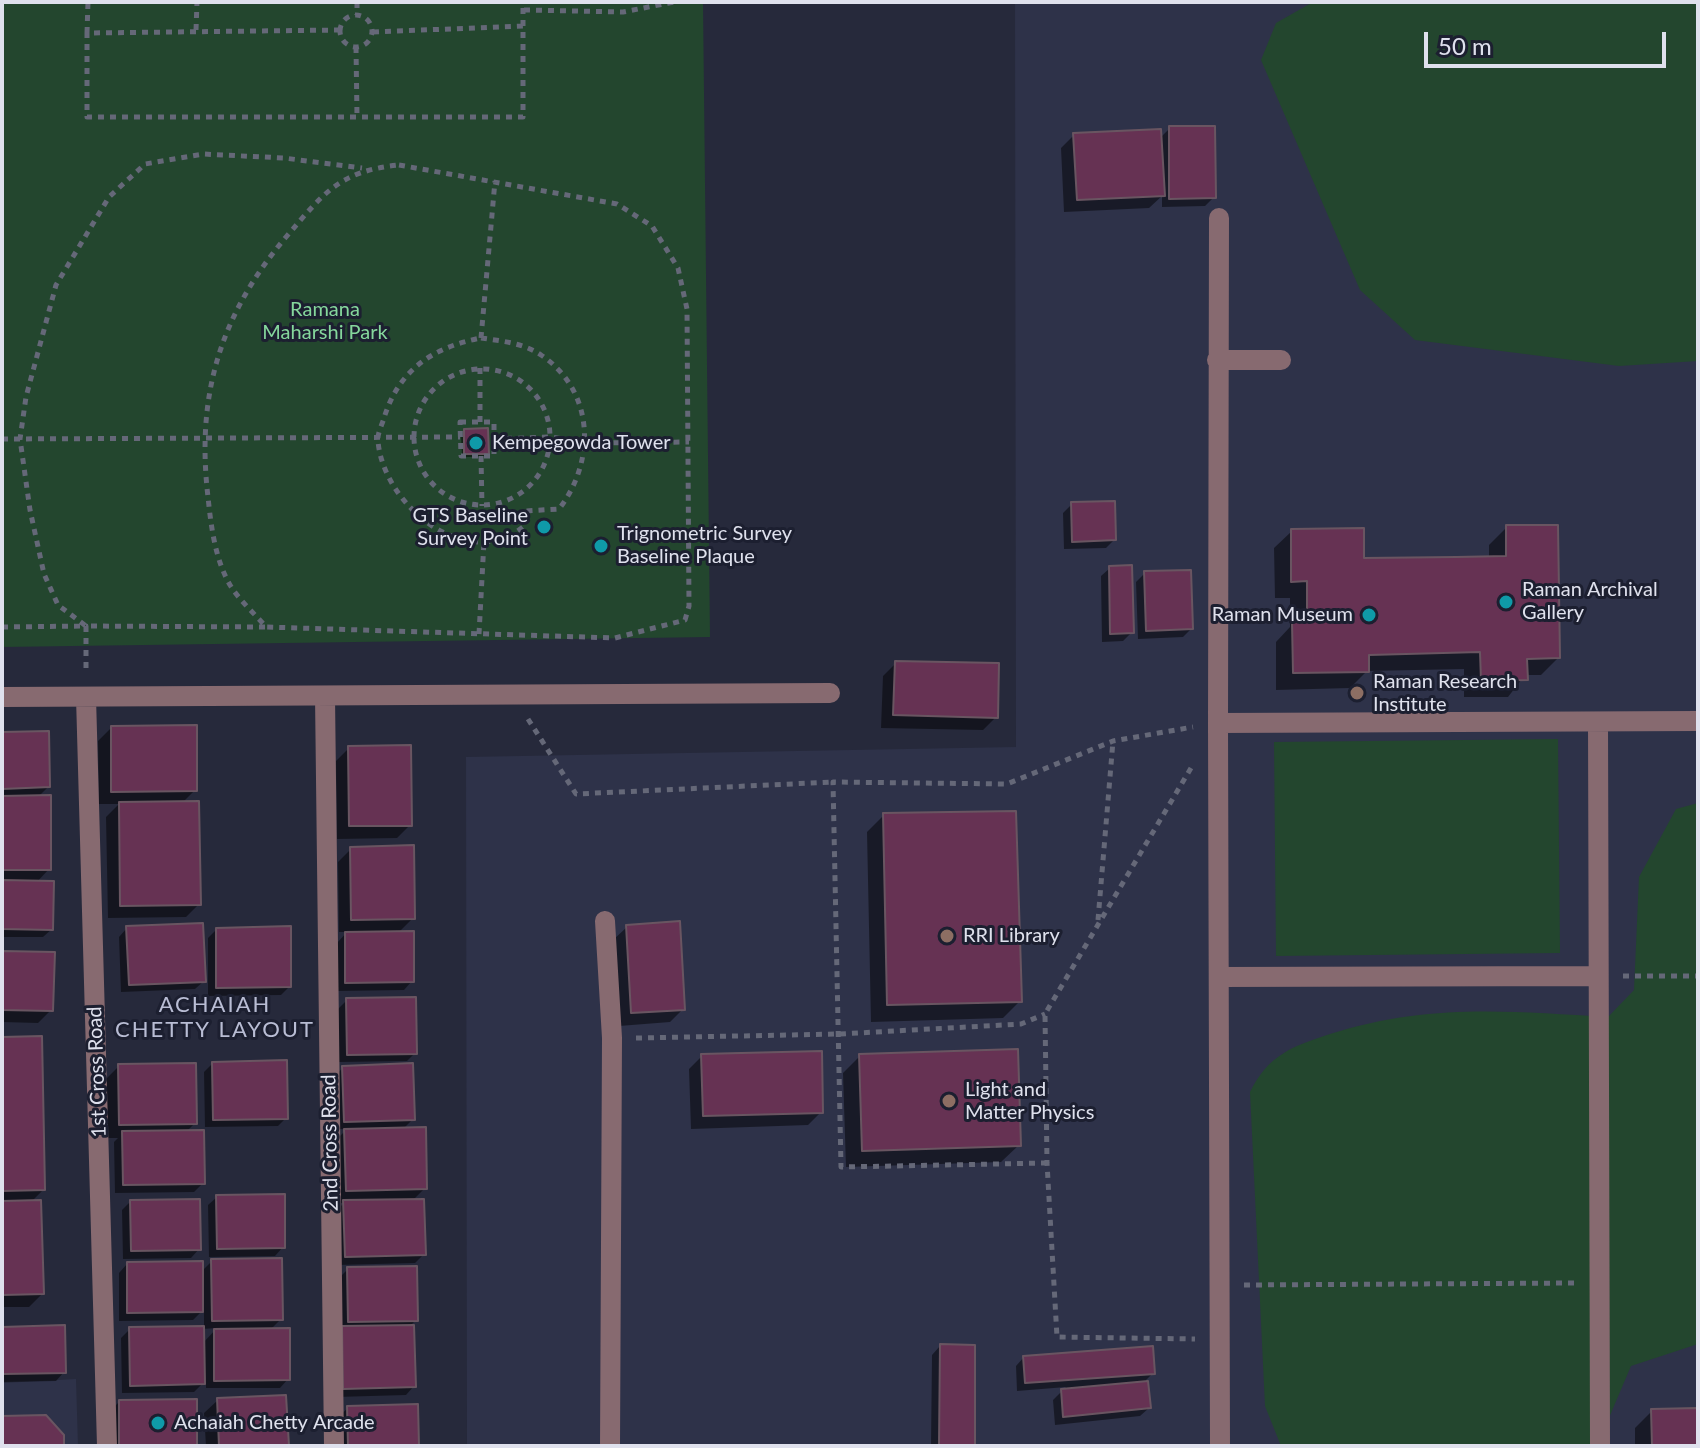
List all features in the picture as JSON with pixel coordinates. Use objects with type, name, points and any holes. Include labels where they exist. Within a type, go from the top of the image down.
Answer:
[{"type":"street","points":[[1219,218],[1220,1446]]},
{"type":"street","points":[[1217,360],[1281,360]]},
{"type":"street","points":[[2,697],[830,693]]},
{"type":"street","name":"2nd Cross Road","points":[[325,696],[334,1446]]},
{"type":"street","name":"1st Cross Road","points":[[86,697],[107,1446]]},
{"type":"street","points":[[1218,723],[1698,721]]},
{"type":"street","points":[[1598,722],[1600,1446]]},
{"type":"street","points":[[605,921],[612,1038],[610,1446]]},
{"type":"street","points":[[1219,977],[1598,976]]},
{"type":"path","points":[[88,2],[87,117],[523,117],[523,2]]},
{"type":"path","points":[[196,30],[197,2]]},
{"type":"path","points":[[357,2],[357,15]]},
{"type":"path","points":[[524,10],[623,12],[674,2]]},
{"type":"path","points":[[357,15],[369,20],[373,32],[368,43],[356,47],[344,42],[340,30],[346,19],[357,15]]},
{"type":"path","points":[[373,32],[524,26]]},
{"type":"path","points":[[87,33],[340,30]]},
{"type":"path","points":[[356,47],[357,117]]},
{"type":"path","points":[[2,627],[266,627],[615,638],[685,620],[689,606],[687,309],[678,268],[652,226],[617,204],[399,165],[364,168],[284,158],[203,154],[145,164],[109,197],[56,285],[26,397],[20,439],[44,574],[58,605],[86,626]]},
{"type":"path","points":[[266,627],[230,585],[212,533],[202,439],[210,381],[228,327],[265,261],[322,194],[364,168]]},
{"type":"path","points":[[481,338],[495,181]]},
{"type":"path","points":[[481,338],[512,342],[526,348],[540,355],[563,375],[579,402],[587,443],[583,465],[559,509],[525,511],[523,527],[509,538],[484,541],[444,532],[410,510],[394,488],[378,440],[388,406],[413,368],[424,358],[451,344],[481,338]]},
{"type":"path","points":[[480,368],[480,422]]},
{"type":"path","points":[[480,368],[507,373],[530,387],[546,410],[551,437],[546,463],[531,485],[509,500],[482,506],[456,500],[434,486],[419,464],[413,438],[418,413],[432,390],[453,374],[480,368]]},
{"type":"path","points":[[460,422],[494,422],[494,456],[461,456],[460,437],[460,422]]},
{"type":"path","points":[[2,439],[378,440],[460,437]]},
{"type":"path","points":[[494,439],[551,437],[587,443],[689,442]]},
{"type":"path","points":[[481,456],[482,506]]},
{"type":"path","points":[[479,634],[484,541]]},
{"type":"path","points":[[86,626],[86,697]]},
{"type":"path","points":[[513,695],[576,794],[833,782],[1007,784],[1113,741],[1218,723]]},
{"type":"path","points":[[1098,923],[1113,741]]},
{"type":"path","points":[[1194,763],[1045,1014],[1047,1163],[1057,1337],[1220,1339]]},
{"type":"path","points":[[833,782],[841,1167],[1047,1163]]},
{"type":"path","points":[[1598,976],[1698,976]]},
{"type":"path","points":[[612,1038],[840,1034],[1021,1024],[1045,1014]]},
{"type":"path","points":[[1220,1285],[1599,1283]]},
{"type":"shaded area","name":"Raman Research Institute","points":[[1015,2],[1698,2],[1698,1446],[467,1446],[466,757],[1016,747]]},
{"type":"shaded area","points":[[76,1379],[78,1446],[2,1446],[2,1383]]},
{"type":"green space","name":"Ramana Maharshi Park","points":[[2,2],[703,2],[710,637],[2,647]]},
{"type":"green space","points":[[1313,2],[1698,2],[1698,361],[1619,366],[1415,340],[1360,290],[1261,60],[1276,23]]},
{"type":"green space","points":[[1558,739],[1560,953],[1276,956],[1274,742]]},
{"type":"green space","points":[[1698,803],[1698,1344],[1631,1366],[1597,1446],[1281,1446],[1265,1406],[1250,1092],[1257,1079],[1273,1061],[1304,1043],[1400,1017],[1502,1012],[1608,1017],[1634,990],[1639,877],[1676,809]]},
{"type":"building","points":[[1169,126],[1215,126],[1216,198],[1169,199]]},
{"type":"building","points":[[1161,129],[1165,196],[1077,200],[1073,133]]},
{"type":"building","points":[[488,428],[489,454],[464,454],[464,429]]},
{"type":"building","points":[[1115,501],[1116,540],[1072,542],[1071,502]]},
{"type":"building","points":[[1506,525],[1558,525],[1560,658],[1527,659],[1528,680],[1481,681],[1480,652],[1369,655],[1369,672],[1293,673],[1292,622],[1307,622],[1307,581],[1291,582],[1291,529],[1364,528],[1364,558],[1456,557],[1506,556]]},
{"type":"building","points":[[1132,565],[1134,633],[1110,634],[1109,566]]},
{"type":"building","points":[[1191,570],[1193,629],[1146,631],[1144,571]]},
{"type":"building","points":[[895,661],[999,663],[998,718],[893,715]]},
{"type":"building","points":[[197,725],[197,791],[111,792],[111,726]]},
{"type":"building","points":[[49,731],[50,787],[2,789],[2,732]]},
{"type":"building","points":[[411,745],[412,826],[349,826],[348,746]]},
{"type":"building","points":[[51,795],[51,870],[2,870],[2,796]]},
{"type":"building","points":[[199,801],[201,905],[120,906],[119,802]]},
{"type":"building","name":"RRI Library","points":[[1016,811],[1022,1002],[887,1005],[883,813]]},
{"type":"building","points":[[414,845],[415,919],[351,920],[350,847]]},
{"type":"building","points":[[2,880],[54,881],[53,930],[2,929]]},
{"type":"building","points":[[680,921],[685,1010],[631,1013],[626,925]]},
{"type":"building","points":[[203,923],[206,982],[129,985],[126,926]]},
{"type":"building","points":[[291,926],[291,987],[216,988],[216,928]]},
{"type":"building","points":[[414,931],[414,982],[345,983],[345,932]]},
{"type":"building","points":[[2,951],[55,952],[53,1011],[2,1010]]},
{"type":"building","points":[[416,997],[417,1054],[347,1055],[346,998]]},
{"type":"building","points":[[42,1036],[45,1190],[2,1191],[2,1037]]},
{"type":"building","points":[[1018,1049],[1021,1146],[862,1151],[859,1054]]},
{"type":"building","points":[[822,1051],[823,1113],[703,1116],[701,1054]]},
{"type":"building","points":[[287,1060],[288,1119],[213,1120],[212,1062]]},
{"type":"building","points":[[196,1063],[197,1124],[119,1125],[118,1064]]},
{"type":"building","points":[[413,1063],[415,1120],[344,1122],[342,1066]]},
{"type":"building","points":[[426,1127],[427,1189],[346,1191],[344,1129]]},
{"type":"building","points":[[204,1130],[205,1184],[123,1185],[122,1131]]},
{"type":"building","points":[[285,1194],[285,1248],[217,1249],[216,1195]]},
{"type":"building","points":[[200,1199],[201,1250],[131,1251],[130,1200]]},
{"type":"building","points":[[424,1199],[426,1255],[345,1257],[343,1200]]},
{"type":"building","points":[[41,1200],[44,1294],[2,1295],[2,1201]]},
{"type":"building","points":[[282,1258],[283,1320],[212,1321],[211,1259]]},
{"type":"building","points":[[203,1261],[203,1312],[127,1313],[127,1262]]},
{"type":"building","points":[[417,1266],[418,1321],[348,1322],[347,1267]]},
{"type":"building","points":[[65,1325],[66,1373],[2,1374],[2,1327]]},
{"type":"building","points":[[414,1325],[416,1387],[343,1389],[342,1326]]},
{"type":"building","points":[[204,1326],[205,1384],[130,1386],[129,1327]]},
{"type":"building","points":[[290,1328],[290,1380],[214,1381],[214,1329]]},
{"type":"building","points":[[940,1344],[975,1345],[975,1446],[939,1446]]},
{"type":"building","points":[[1153,1346],[1155,1374],[1025,1383],[1023,1356]]},
{"type":"building","points":[[1148,1381],[1151,1408],[1063,1417],[1061,1389]]},
{"type":"building","points":[[286,1395],[289,1446],[219,1446],[217,1398]]},
{"type":"building","name":"Achaiah Chetty Arcade","points":[[197,1399],[197,1446],[119,1446],[119,1400]]},
{"type":"building","points":[[418,1404],[419,1446],[348,1446],[347,1406]]},
{"type":"building","points":[[1698,1408],[1698,1446],[1652,1446],[1651,1409]]},
{"type":"building","points":[[46,1415],[64,1435],[64,1446],[2,1446],[2,1416]]},
{"type":"place","name":"Kempegowda Tower","points":[[476,443]]},
{"type":"place","name":"GTS Baseline Survey Point","points":[[544,527]]},
{"type":"place","name":"Trignometric Survey Baseline Plaque","points":[[601,546]]},
{"type":"place","name":"Raman Archival Gallery","points":[[1506,602]]},
{"type":"place","name":"Raman Museum","points":[[1369,615]]},
{"type":"place","name":"Raman Research Institute","points":[[1357,693]]},
{"type":"place","name":"RRI Library","points":[[947,936]]},
{"type":"place","name":"Light and Matter Physics","points":[[949,1101]]},
{"type":"place","name":"Achaiah Chetty Arcade","points":[[158,1423]]},
{"type":"district","name":"ACHAIAH CHETTY LAYOUT","points":[[215,1018]]}]
